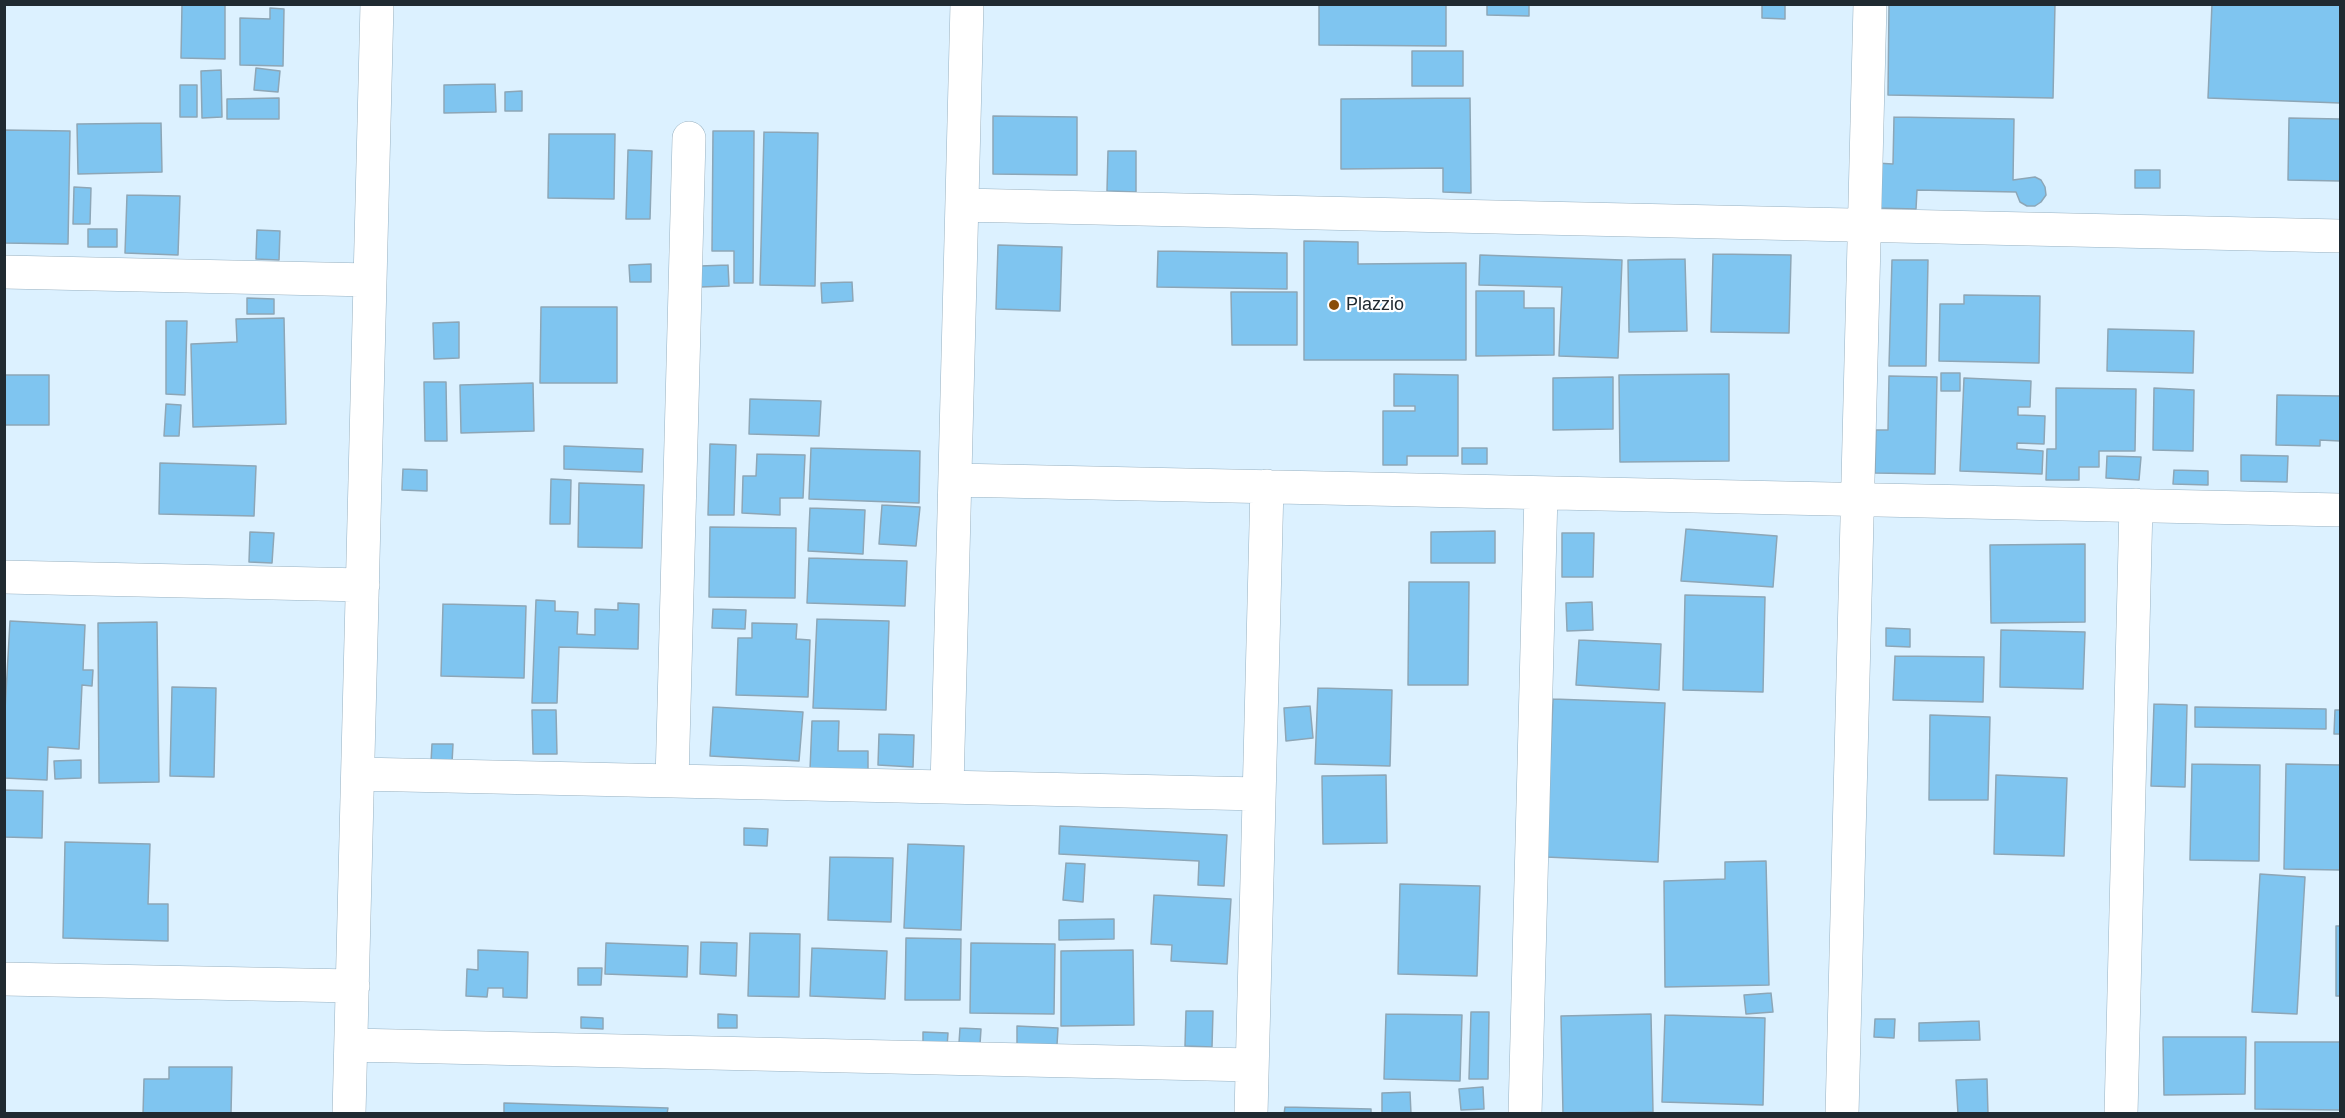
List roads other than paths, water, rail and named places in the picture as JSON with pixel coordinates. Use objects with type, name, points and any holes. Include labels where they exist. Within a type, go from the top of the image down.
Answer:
[{"type":"street","points":[[349,1113],[377,4]]},
{"type":"street","points":[[947,787],[967,4]]},
{"type":"street","points":[[1842,1113],[1870,4]]},
{"type":"street","points":[[672,781],[689,138]]},
{"type":"street","points":[[962,205],[2340,236]]},
{"type":"street","points":[[4,272],[370,280]]},
{"type":"street","points":[[955,480],[2340,510]]},
{"type":"street","points":[[1251,1113],[1267,486]]},
{"type":"street","points":[[1525,1113],[1541,493]]},
{"type":"street","points":[[2121,1113],[2136,506]]},
{"type":"street","points":[[4,577],[363,585]]},
{"type":"street","points":[[358,774],[1259,794]]},
{"type":"street","points":[[4,979],[352,986]]},
{"type":"street","points":[[351,1045],[1252,1065]]},
{"type":"place","name":"Plazzio","points":[[1334,305]]}]
